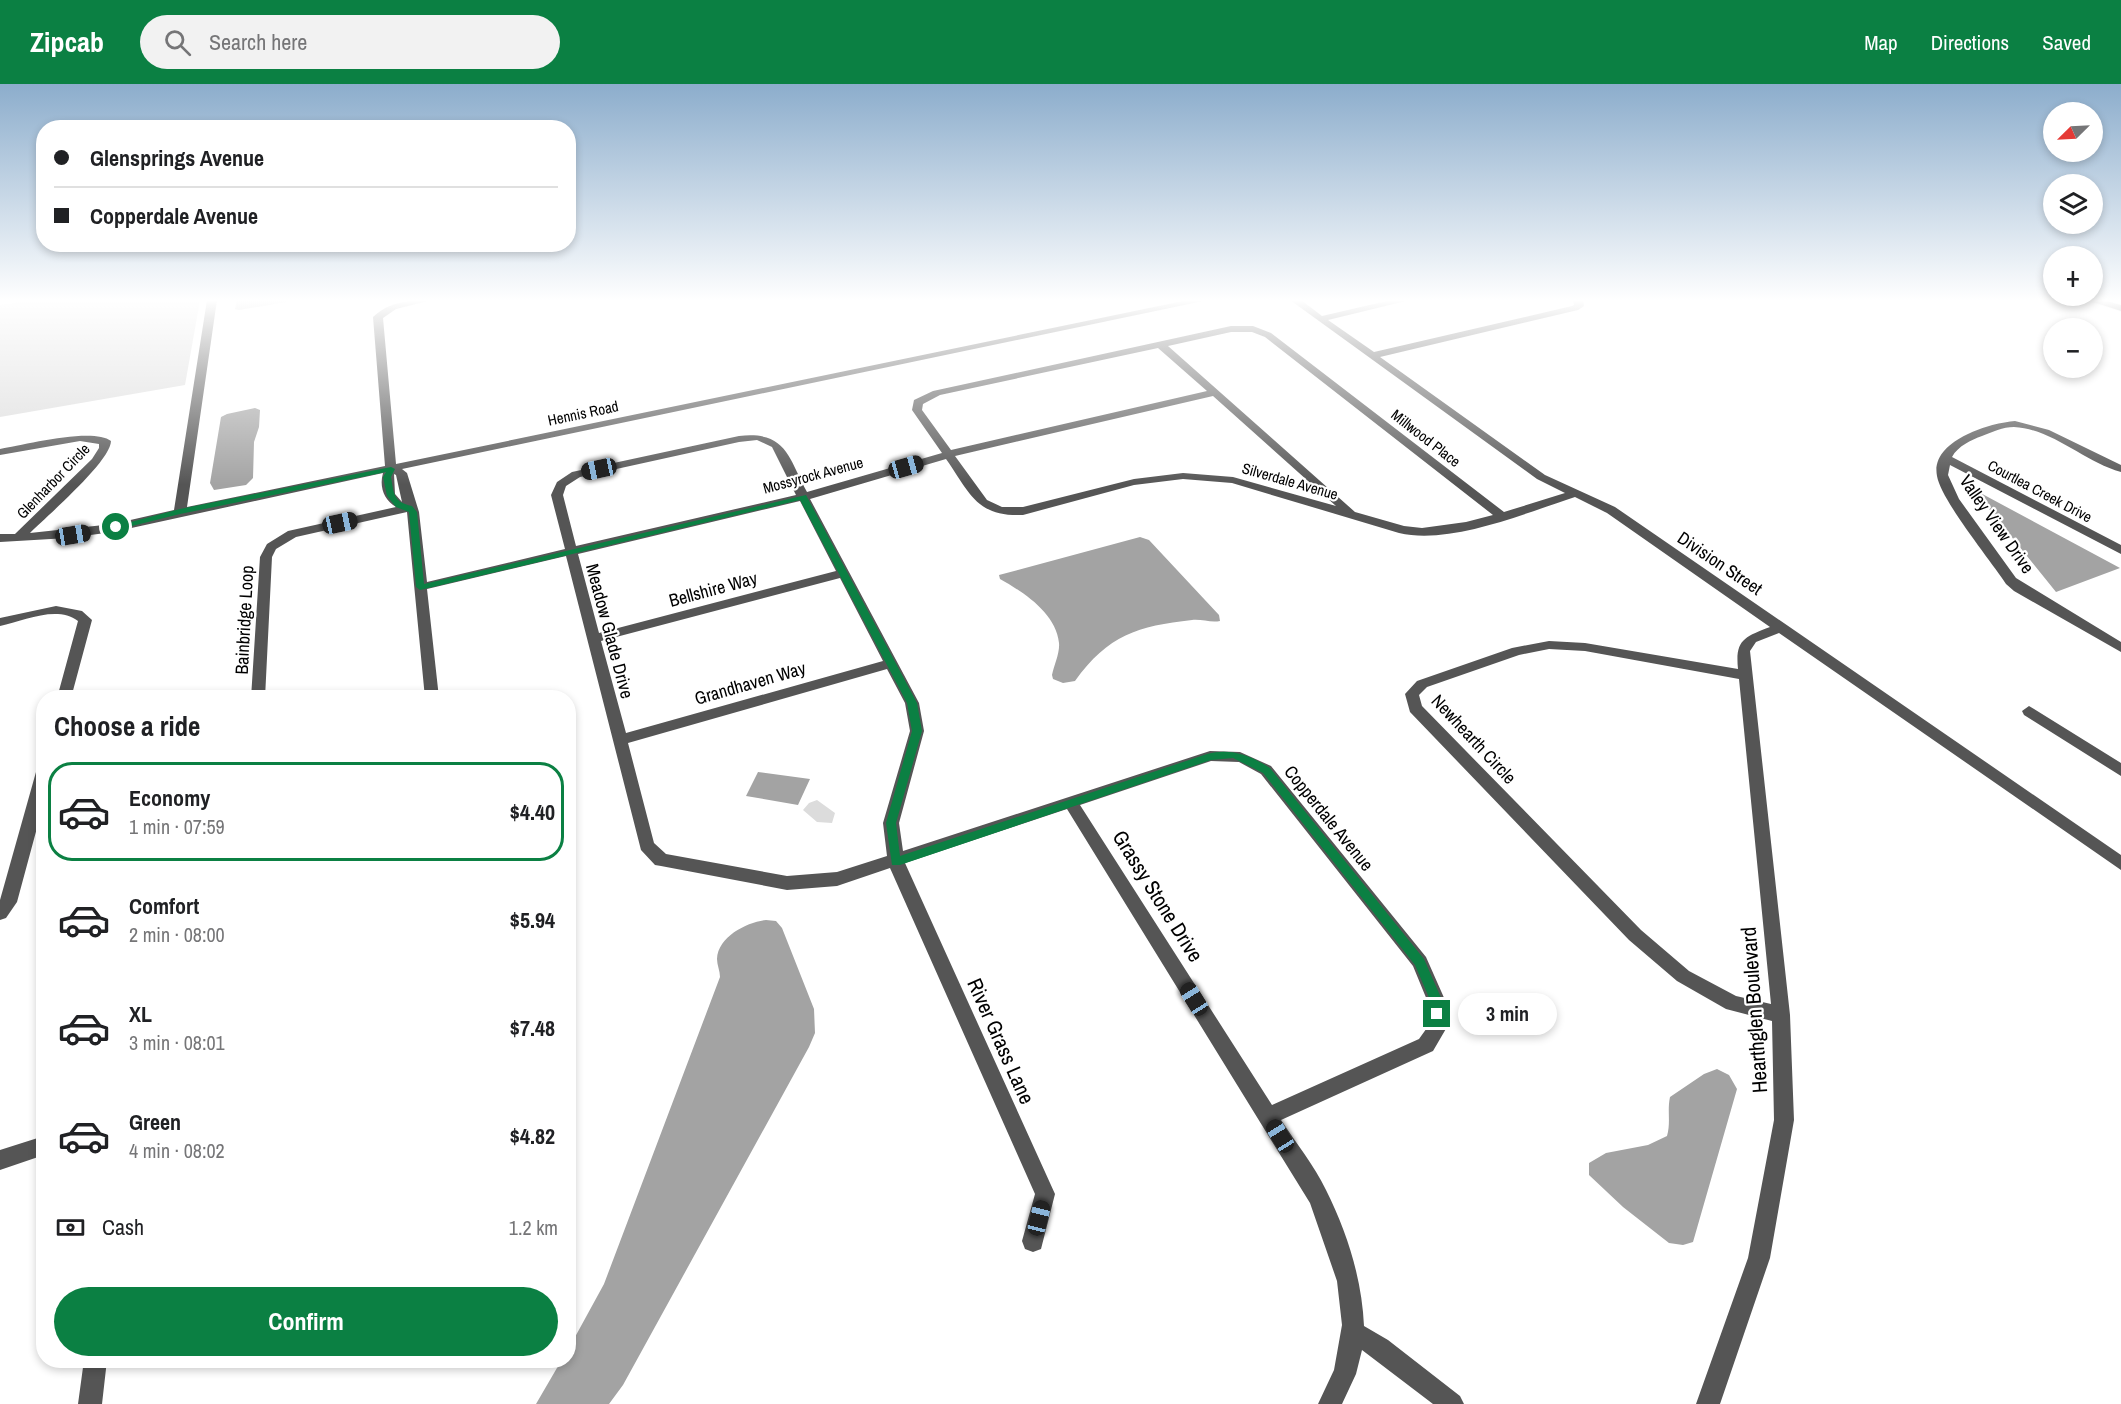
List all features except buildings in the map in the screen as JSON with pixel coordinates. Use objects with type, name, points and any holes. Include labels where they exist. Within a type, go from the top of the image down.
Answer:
[{"type":"street","points":[[180,512],[203,362]]},
{"type":"street","points":[[382,362],[391,469],[387,477],[390,495],[399,506],[410,508],[413,512],[431,690]]},
{"type":"street","name":"Hennis Road","points":[[0,538],[73,535],[148,521],[180,512],[908,362]]},
{"type":"street","name":"Millwood Place","points":[[947,454],[917,410],[918,402],[927,396],[1085,362]]},
{"type":"street","points":[[1179,362],[1352,515]]},
{"type":"street","name":"Millwood Place","points":[[1301,362],[1500,515]]},
{"type":"street","name":"Division Street","points":[[1379,362],[1541,477],[1611,510],[2121,864]]},
{"type":"street","name":"Mossyrock Avenue","points":[[420,587],[803,497],[947,454],[1214,393]]},
{"type":"street","name":"Valley View Drive","points":[[2121,469],[2028,425],[2002,425],[1971,436],[1952,448],[1946,458],[1942,475],[1953,499],[2011,581],[2019,588],[2121,648]]},
{"type":"street","name":"Meadow Glade Drive","points":[[759,437],[776,445],[912,703],[917,731],[891,823],[896,862],[837,879],[787,883],[661,861],[647,846],[570,551],[557,495],[561,483],[576,474],[740,439],[759,437]]},
{"type":"street","name":"Glenharbor Circle","points":[[0,452],[80,438],[105,441],[105,448],[96,461],[19,537]]},
{"type":"street","name":"Silverdale Avenue","points":[[947,454],[983,503],[991,509],[1008,512],[1023,511],[1134,482],[1183,476],[1233,480],[1422,533],[1444,531],[1576,494]]},
{"type":"street","name":"Courtlea Creek Drive","points":[[1946,458],[2121,550]]},
{"type":"street","name":"Bainbridge Loop","points":[[258,690],[266,557],[271,548],[284,538],[303,531],[410,508]]},
{"type":"street","name":"Bellshire Way","points":[[593,639],[843,573]]},
{"type":"street","points":[[0,622],[50,611],[68,610],[79,613],[85,620],[66,690]]},
{"type":"street","name":"Hearthglen Boulevard","points":[[1708,1404],[1759,1258],[1784,1120],[1781,1015],[1743,651],[1751,639],[1781,627]]},
{"type":"street","name":"Newhearth Circle","points":[[1745,675],[1585,647],[1549,645],[1517,651],[1422,684],[1412,694],[1415,708],[1635,934],[1683,976],[1732,1003],[1781,1015]]},
{"type":"street","name":"Grandhaven Way","points":[[620,740],[891,663]]},
{"type":"street","points":[[2029,711],[2121,770]]},
{"type":"street","name":"Copperdale Avenue","points":[[896,862],[1210,756],[1234,754],[1266,770],[1420,962],[1436,1000],[1438,1027],[1426,1045],[1268,1116]]},
{"type":"street","points":[[0,912],[8,902],[36,801]]},
{"type":"street","name":"Grassy Stone Drive","points":[[1071,803],[1318,1196],[1335,1235],[1350,1282],[1354,1319],[1346,1370],[1330,1404]]},
{"type":"street","name":"River Grass Lane","points":[[896,862],[1045,1194],[1033,1241]]},
{"type":"street","points":[[0,1160],[36,1148]]},
{"type":"street","points":[[1352,1332],[1380,1348],[1452,1404]]},
{"type":"street","points":[[90,1404],[95,1368]]},
{"type":"shaded area","points":[[0,362],[189,362],[185,385],[0,417]]},
{"type":"shaded area","points":[[255,408],[260,410],[259,427],[254,442],[253,478],[246,485],[214,490],[210,483],[221,417]]},
{"type":"shaded area","points":[[1973,489],[2120,568],[2056,592]]},
{"type":"shaded area","points":[[1140,537],[1149,540],[1219,615],[1220,621],[1173,622],[1140,630],[1112,643],[1087,665],[1075,681],[1063,683],[1053,679],[1059,643],[1052,622],[1028,597],[1000,579],[999,575]]},
{"type":"shaded area","points":[[758,772],[810,779],[798,805],[746,796]]},
{"type":"shaded area","points":[[817,800],[835,813],[832,823],[817,822],[803,810],[809,803]]},
{"type":"shaded area","points":[[759,921],[776,921],[782,928],[814,1009],[815,1033],[809,1047],[623,1385],[609,1404],[536,1404],[557,1368],[576,1368],[576,1335],[604,1284],[720,977],[717,959],[719,951],[728,937],[743,927]]},
{"type":"shaded area","points":[[1717,1069],[1729,1075],[1737,1089],[1693,1242],[1683,1245],[1669,1243],[1623,1207],[1589,1175],[1589,1163],[1606,1153],[1648,1145],[1667,1136],[1670,1097],[1704,1074]]},
{"type":"route","points":[[116,527],[391,469],[387,477],[390,495],[399,506],[410,508],[413,512],[420,587],[803,497],[912,703],[917,731],[891,823],[896,862],[1210,756],[1234,754],[1266,770],[1420,962],[1436,1000],[1437,1014]]}]
